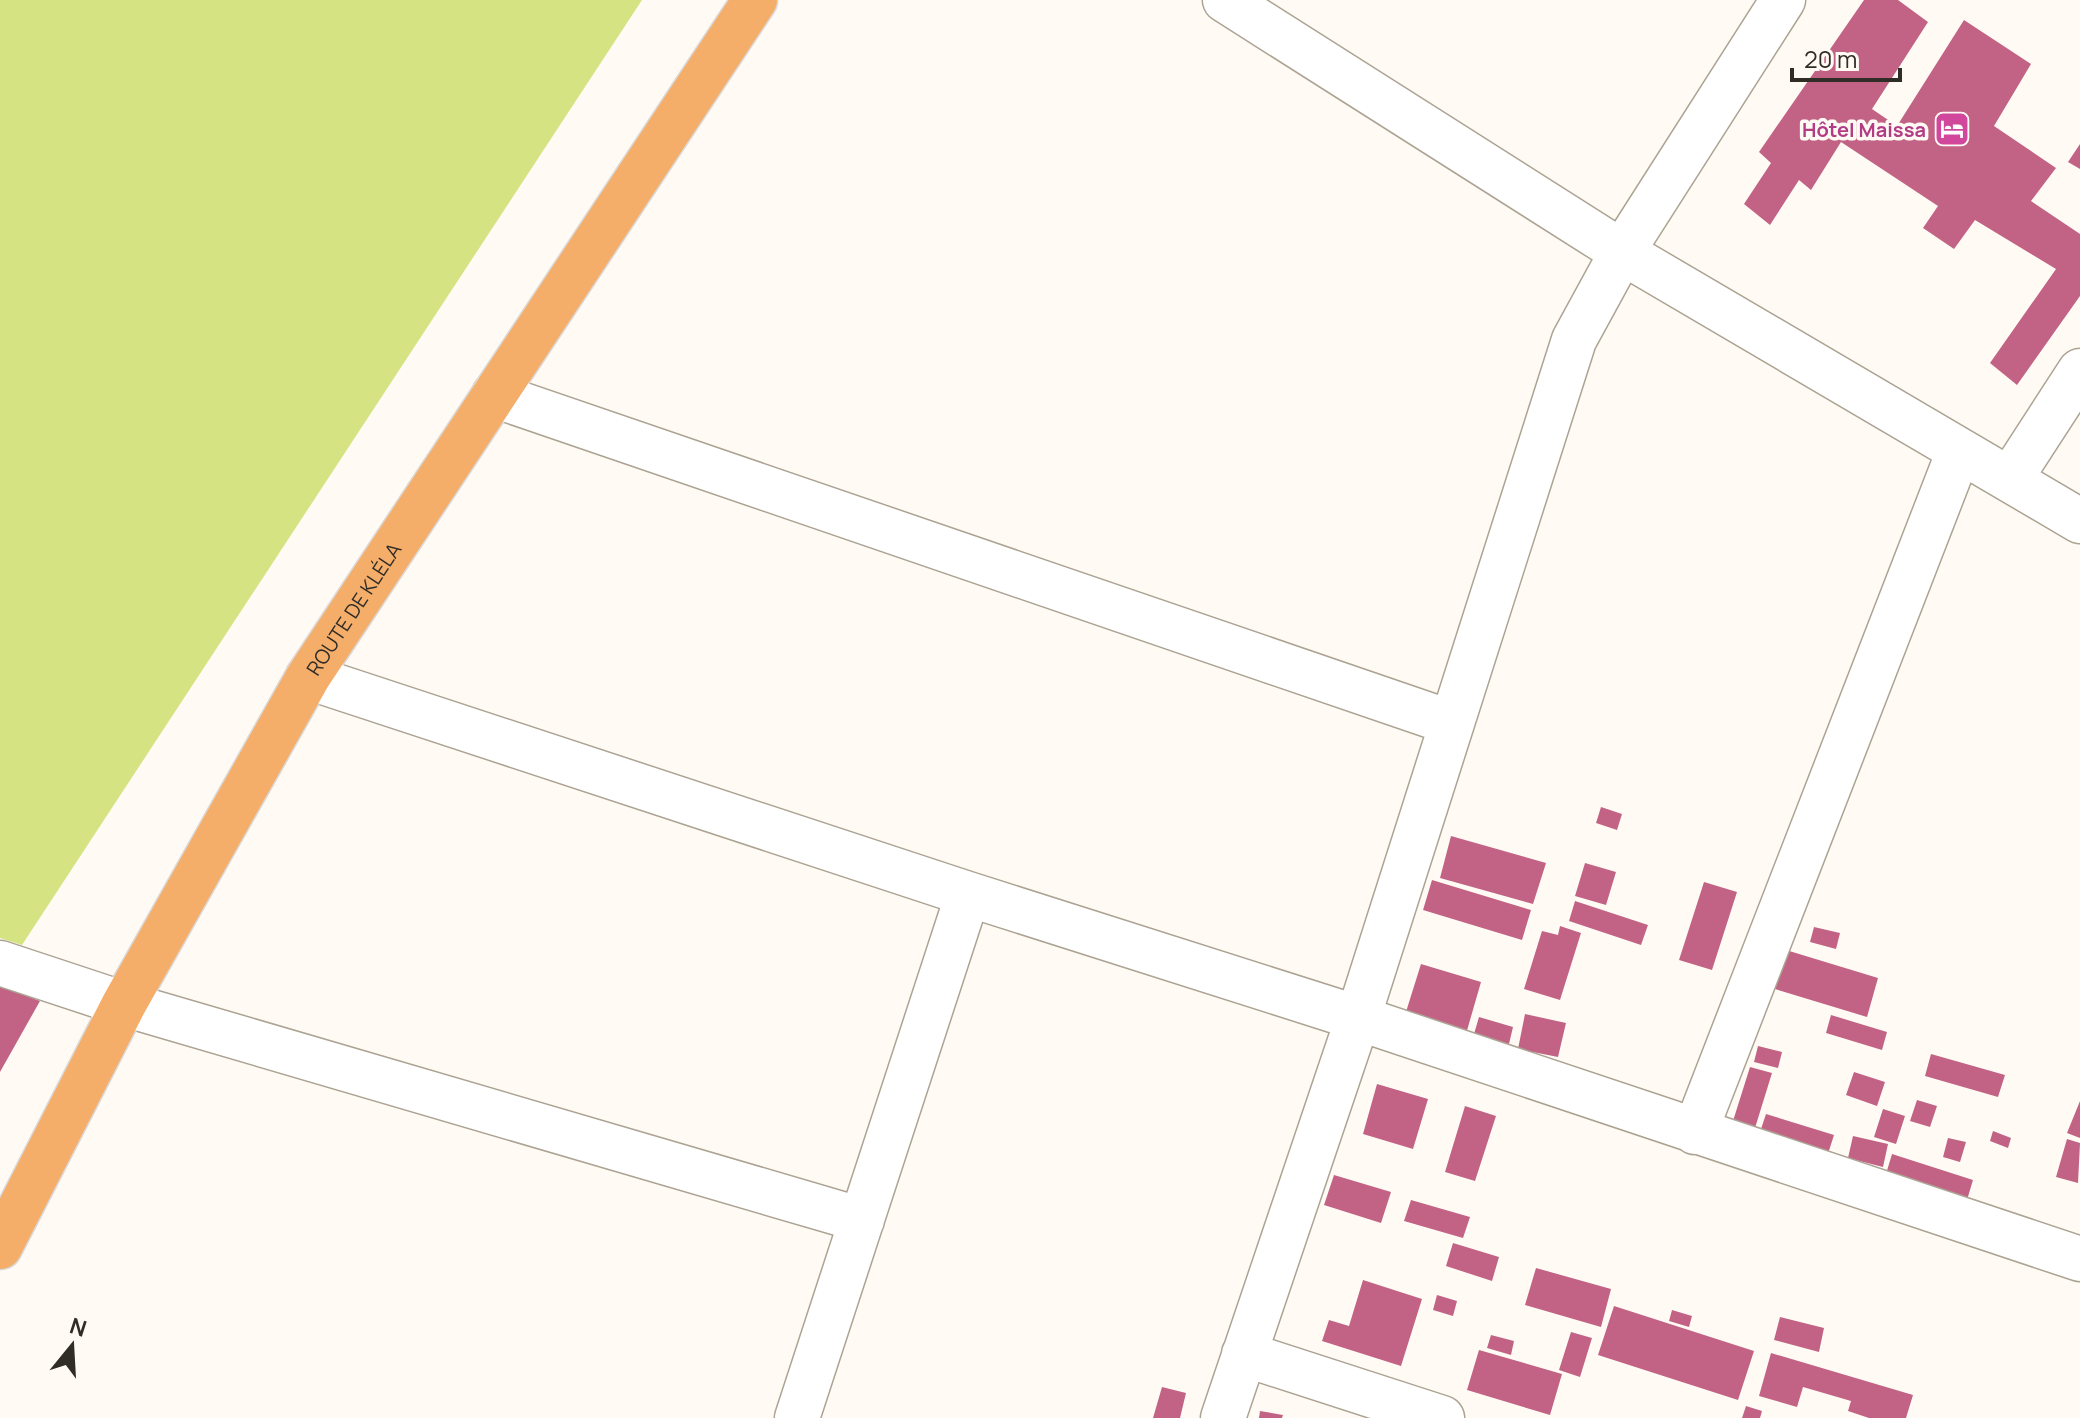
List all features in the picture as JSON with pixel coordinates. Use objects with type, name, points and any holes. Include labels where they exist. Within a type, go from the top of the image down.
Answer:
[{"type":"main road","name":"ROUTE DE KLÉLA","points":[[0,1247],[124,1004],[308,677],[755,0]]},
{"type":"street","points":[[1225,0],[1622,252],[2080,521]]},
{"type":"street","points":[[1223,1418],[1358,1018],[1574,340],[1622,252],[1783,0]]},
{"type":"street","points":[[2010,479],[2080,371]]},
{"type":"street","points":[[494,395],[1452,723]]},
{"type":"street","points":[[1695,1132],[1959,451]]},
{"type":"street","points":[[308,677],[968,894],[1358,1018],[2080,1259]]},
{"type":"street","points":[[797,1418],[968,894]]},
{"type":"street","points":[[0,963],[124,1004],[862,1220]]},
{"type":"street","points":[[1244,1354],[1442,1418]]},
{"type":"green space","points":[[0,0],[642,0],[22,945],[0,938]]},
{"type":"building","points":[[1864,0],[1898,0],[1928,22],[1872,109],[1897,126],[1964,20],[2031,64],[1994,126],[2056,168],[2031,201],[2080,234],[2080,296],[2017,385],[1990,363],[2056,269],[1975,220],[1954,249],[1923,228],[1938,206],[1841,142],[1811,190],[1799,180],[1770,225],[1744,204],[1771,163],[1759,152]]},
{"type":"building","points":[[2080,144],[2080,169],[2068,162]]},
{"type":"building","points":[[1601,807],[1622,814],[1617,830],[1596,823]]},
{"type":"building","points":[[1451,836],[1546,863],[1533,904],[1440,878]]},
{"type":"building","points":[[1585,863],[1616,872],[1606,905],[1575,896]]},
{"type":"building","points":[[1432,880],[1531,910],[1522,940],[1423,910]]},
{"type":"building","points":[[1704,882],[1737,892],[1712,970],[1679,960]]},
{"type":"building","points":[[1575,901],[1648,925],[1641,945],[1569,921]]},
{"type":"building","points":[[1560,926],[1581,933],[1560,1000],[1524,989],[1542,931],[1558,935]]},
{"type":"building","points":[[1814,927],[1840,933],[1836,949],[1810,942]]},
{"type":"building","points":[[1786,950],[1878,978],[1867,1017],[1775,989]]},
{"type":"building","points":[[1421,964],[1481,982],[1466,1034],[1405,1015]]},
{"type":"building","points":[[0,986],[40,1001],[0,1072]]},
{"type":"building","points":[[1525,1014],[1566,1023],[1558,1057],[1518,1049]]},
{"type":"building","points":[[1831,1015],[1887,1032],[1882,1050],[1826,1033]]},
{"type":"building","points":[[1479,1017],[1513,1027],[1509,1044],[1474,1034]]},
{"type":"building","points":[[1758,1046],[1782,1052],[1778,1068],[1754,1062]]},
{"type":"building","points":[[1931,1054],[2005,1075],[1998,1097],[1925,1076]]},
{"type":"building","points":[[1750,1067],[1772,1073],[1755,1128],[1733,1121]]},
{"type":"building","points":[[1854,1072],[1885,1082],[1877,1106],[1846,1095]]},
{"type":"building","points":[[1377,1084],[1428,1099],[1413,1149],[1363,1134]]},
{"type":"building","points":[[1917,1100],[1937,1106],[1930,1127],[1910,1121]]},
{"type":"building","points":[[2080,1101],[2080,1138],[2067,1133]]},
{"type":"building","points":[[1465,1106],[1496,1116],[1475,1181],[1445,1172]]},
{"type":"building","points":[[1883,1109],[1905,1116],[1896,1144],[1874,1137]]},
{"type":"building","points":[[1766,1114],[1834,1135],[1826,1160],[1758,1138]]},
{"type":"building","points":[[1993,1131],[2011,1138],[2008,1148],[1990,1141]]},
{"type":"building","points":[[1853,1136],[1888,1144],[1883,1167],[1848,1158]]},
{"type":"building","points":[[1948,1138],[1966,1142],[1960,1162],[1943,1157]]},
{"type":"building","points":[[2067,1139],[2080,1143],[2078,1183],[2056,1177]]},
{"type":"building","points":[[1892,1154],[1973,1180],[1967,1200],[1886,1174]]},
{"type":"building","points":[[1334,1175],[1391,1192],[1381,1223],[1324,1205]]},
{"type":"building","points":[[1411,1200],[1470,1217],[1463,1238],[1404,1221]]},
{"type":"building","points":[[1453,1243],[1499,1257],[1492,1281],[1446,1266]]},
{"type":"building","points":[[1536,1268],[1611,1289],[1601,1327],[1525,1305]]},
{"type":"building","points":[[1363,1280],[1422,1299],[1401,1366],[1322,1341],[1329,1320],[1349,1326]]},
{"type":"building","points":[[1437,1295],[1457,1301],[1453,1316],[1433,1310]]},
{"type":"building","points":[[1614,1306],[1754,1351],[1738,1400],[1598,1355]]},
{"type":"building","points":[[1672,1310],[1692,1316],[1689,1327],[1669,1321]]},
{"type":"building","points":[[1780,1317],[1824,1328],[1819,1352],[1774,1340]]},
{"type":"building","points":[[1571,1332],[1592,1338],[1580,1377],[1559,1370]]},
{"type":"building","points":[[1491,1335],[1514,1341],[1511,1355],[1487,1348]]},
{"type":"building","points":[[1479,1350],[1562,1374],[1550,1415],[1467,1390]]},
{"type":"building","points":[[1771,1353],[1913,1395],[1906,1418],[1869,1418],[1848,1411],[1851,1401],[1803,1387],[1797,1407],[1759,1396]]},
{"type":"building","points":[[1162,1387],[1186,1393],[1180,1418],[1153,1418]]},
{"type":"building","points":[[1746,1406],[1762,1411],[1760,1418],[1742,1418]]},
{"type":"building","points":[[1260,1411],[1283,1415],[1282,1418],[1259,1418]]},
{"type":"place","name":"Hôtel Maissa","points":[[1952,129]]}]
